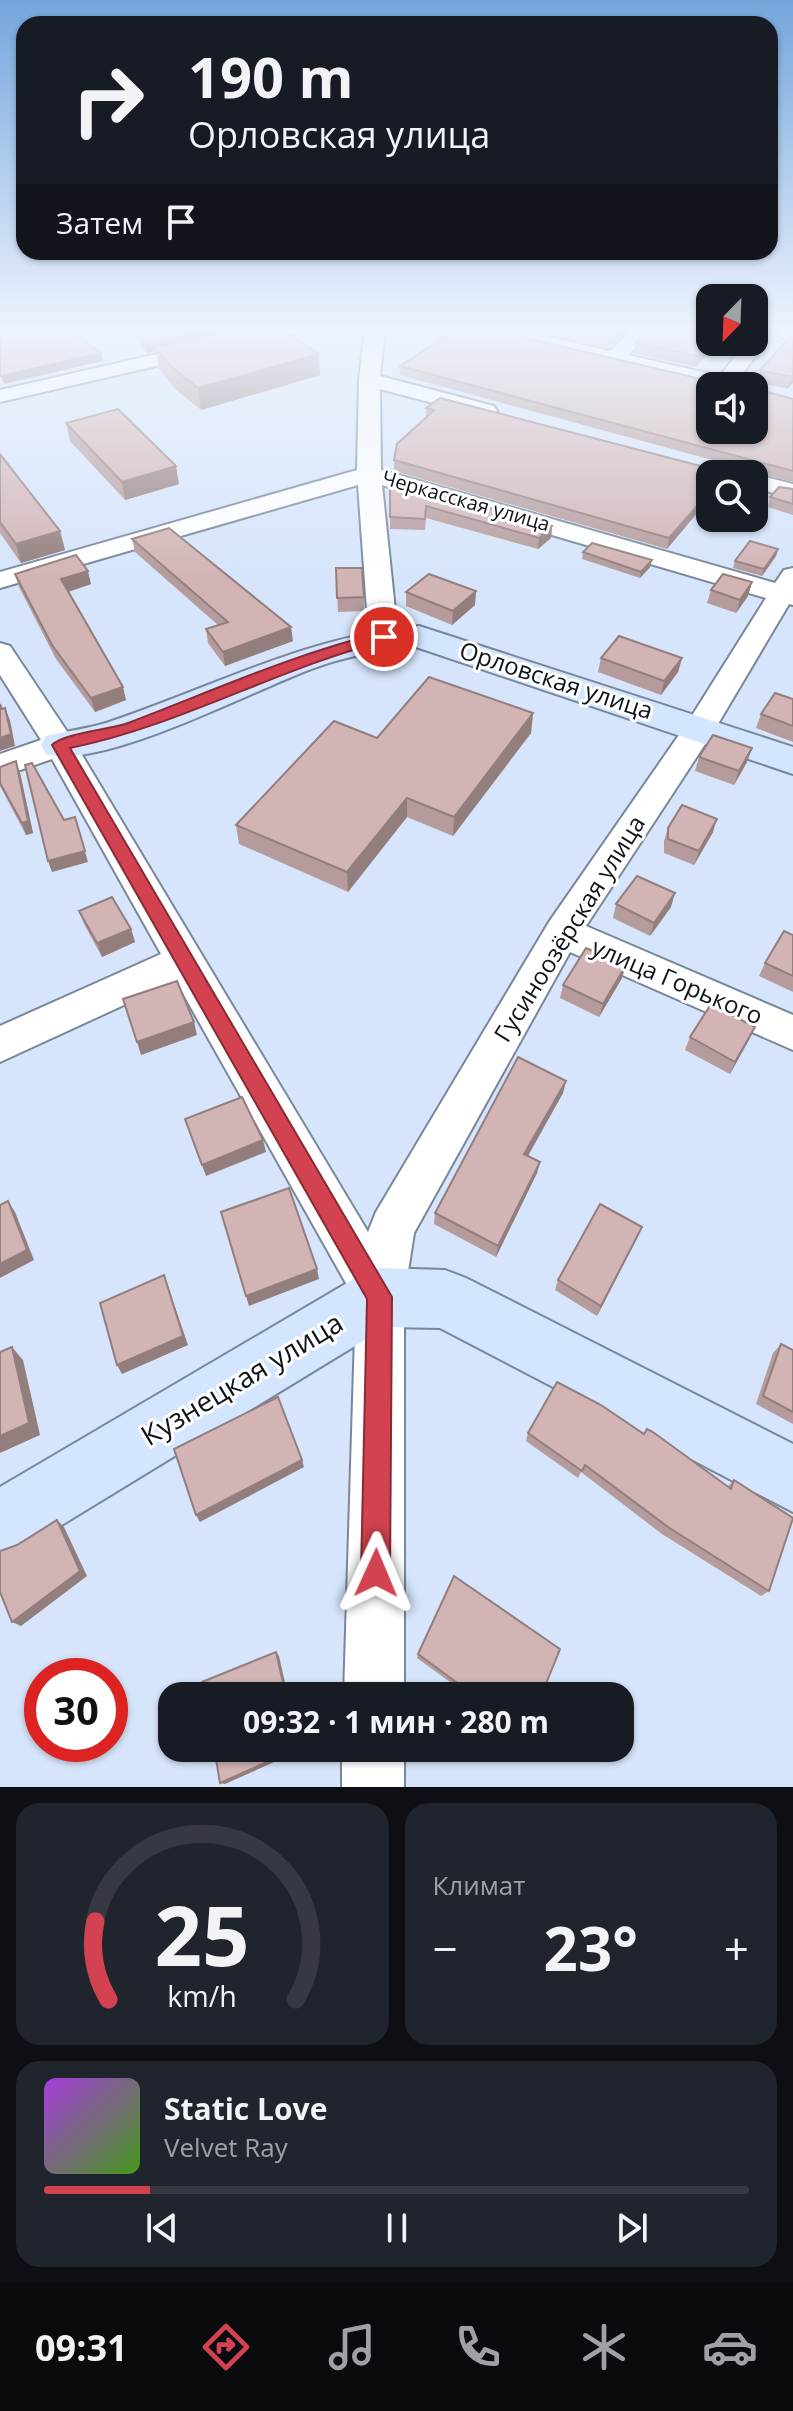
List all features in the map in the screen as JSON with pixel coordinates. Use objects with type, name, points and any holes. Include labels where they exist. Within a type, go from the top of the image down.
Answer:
[{"type":"street","points":[[369,410],[369,474],[381,610]]},
{"type":"street","points":[[486,410],[504,415]]},
{"type":"street","name":"Черкасская улица","points":[[0,580],[369,474],[789,589]]},
{"type":"street","points":[[768,485],[793,491]]},
{"type":"street","name":"Гусиноозёрская улица","points":[[374,1682],[380,1297],[392,1228],[562,932],[789,589]]},
{"type":"street","name":"Орловская улица","points":[[0,766],[60,745],[116,733],[344,646],[384,637],[407,636],[419,636],[793,761]]},
{"type":"street","points":[[0,652],[60,745],[182,961],[380,1297],[445,1299],[793,1479]]},
{"type":"street","name":"улица Горького","points":[[562,932],[793,1033]]},
{"type":"street","points":[[0,1045],[182,961]]},
{"type":"street","name":"Кузнецкая улица","points":[[0,1524],[380,1297]]},
{"type":"street","points":[[373,1762],[373,1787]]},
{"type":"building","points":[[119,410],[176,466],[122,482],[66,423]]},
{"type":"building","points":[[434,410],[487,410],[696,465],[696,507],[669,538],[394,460],[397,444]]},
{"type":"building","points":[[566,410],[696,410],[696,444],[768,444],[768,410],[793,410],[793,471],[768,464],[768,460],[752,460]]},
{"type":"building","points":[[0,454],[60,531],[16,544],[0,522]]},
{"type":"building","points":[[390,479],[552,526],[539,538],[426,506],[425,519],[390,517]]},
{"type":"building","points":[[779,487],[793,489],[793,504],[770,497]]},
{"type":"building","points":[[169,528],[291,627],[223,652],[206,629],[228,622],[132,539]]},
{"type":"building","points":[[750,541],[778,549],[764,569],[735,561]]},
{"type":"building","points":[[592,543],[652,560],[641,572],[583,552]]},
{"type":"building","points":[[76,555],[88,571],[61,579],[123,687],[91,698],[52,645],[15,574]]},
{"type":"building","points":[[336,568],[362,568],[364,597],[337,598]]},
{"type":"building","points":[[429,574],[476,591],[453,611],[406,592]]},
{"type":"building","points":[[723,574],[752,582],[740,600],[711,590]]},
{"type":"building","points":[[619,636],[682,658],[664,681],[601,658]]},
{"type":"building","points":[[429,677],[533,713],[454,817],[407,798],[347,872],[236,825],[334,721],[377,738]]},
{"type":"building","points":[[775,693],[793,699],[793,726],[761,714]]},
{"type":"building","points":[[0,704],[2,709],[5,708],[11,734],[0,738]]},
{"type":"building","points":[[713,735],[752,748],[739,771],[699,757]]},
{"type":"building","points":[[16,761],[28,821],[22,823],[0,783],[0,767]]},
{"type":"building","points":[[32,763],[64,820],[75,817],[85,851],[48,861],[25,765]]},
{"type":"building","points":[[682,805],[717,819],[699,851],[668,839],[668,828]]},
{"type":"building","points":[[637,876],[675,893],[654,923],[616,904]]},
{"type":"building","points":[[112,897],[131,929],[97,943],[79,911]]},
{"type":"building","points":[[784,931],[793,935],[793,976],[765,963]]},
{"type":"building","points":[[586,948],[626,965],[603,1004],[563,985]]},
{"type":"building","points":[[177,981],[194,1022],[137,1042],[123,999]]},
{"type":"building","points":[[711,1004],[755,1027],[735,1062],[690,1037]]},
{"type":"building","points":[[518,1057],[566,1081],[524,1154],[540,1162],[498,1246],[435,1213]]},
{"type":"building","points":[[242,1097],[263,1140],[202,1165],[185,1119]]},
{"type":"building","points":[[289,1188],[317,1269],[246,1296],[221,1212]]},
{"type":"building","points":[[8,1201],[27,1250],[0,1264],[0,1205]]},
{"type":"building","points":[[600,1204],[642,1227],[601,1306],[558,1280]]},
{"type":"building","points":[[164,1275],[183,1336],[117,1365],[100,1303]]},
{"type":"building","points":[[781,1344],[793,1350],[793,1412],[763,1396]]},
{"type":"building","points":[[12,1347],[29,1423],[0,1436],[0,1352]]},
{"type":"building","points":[[557,1382],[601,1405],[644,1434],[647,1429],[653,1432],[731,1489],[734,1480],[793,1518],[769,1591],[668,1527],[585,1465],[582,1471],[528,1433]]},
{"type":"building","points":[[278,1397],[302,1460],[196,1515],[174,1449]]},
{"type":"building","points":[[57,1520],[80,1571],[12,1622],[0,1592],[0,1551],[17,1545]]},
{"type":"building","points":[[454,1576],[560,1649],[547,1682],[456,1682],[418,1654]]},
{"type":"building","points":[[276,1652],[283,1682],[202,1682]]},
{"type":"building","points":[[216,1762],[267,1762],[220,1783]]},
{"type":"route","points":[[376,1573],[380,1297],[182,961],[60,745],[116,733],[344,646],[384,637]]}]
